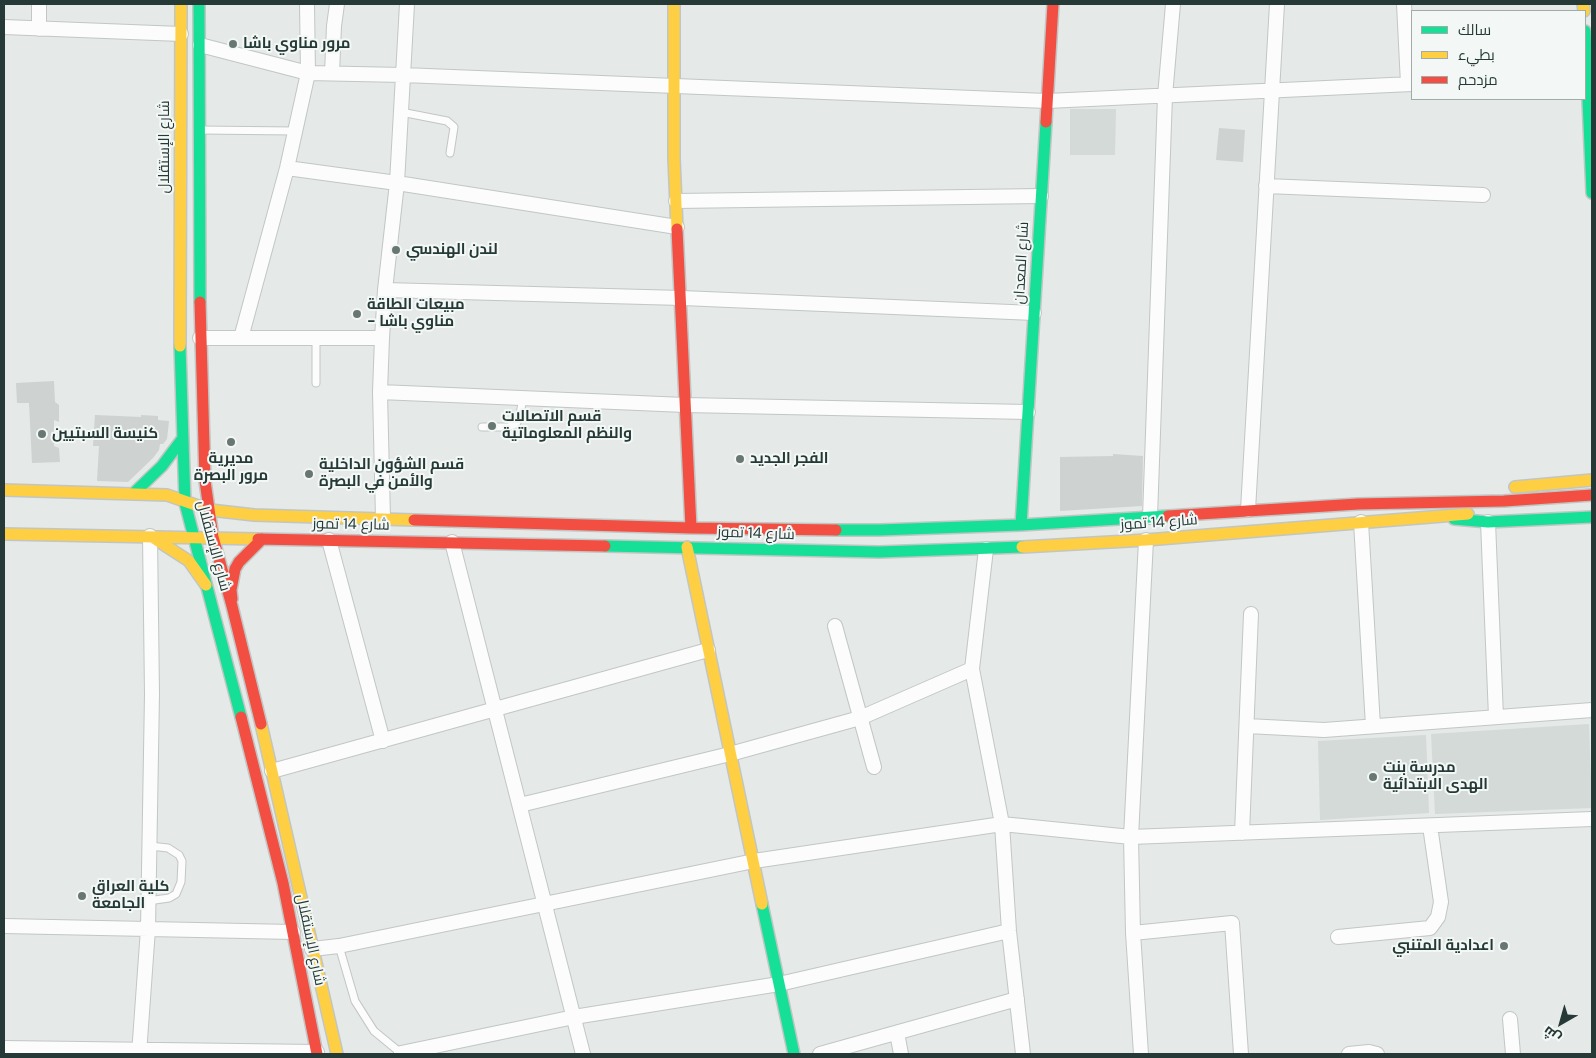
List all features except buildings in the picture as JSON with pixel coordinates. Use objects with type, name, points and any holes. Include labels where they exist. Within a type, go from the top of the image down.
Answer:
[{"type":"main road","name":"شارع الإستقلال","points":[[181,4],[179,330],[185,503],[209,590],[283,884],[317,1053]]},
{"type":"main road","name":"شارع الإستقلال","points":[[199,4],[200,338],[205,481],[213,537],[232,606],[272,771],[337,1054]]},
{"type":"main road","points":[[674,4],[676,201],[682,298],[691,528]]},
{"type":"main road","name":"شارع المعدان","points":[[1021,525],[1053,4]]},
{"type":"main road","points":[[1586,46],[1592,193]]},
{"type":"main road","points":[[134,493],[162,466],[183,438]]},
{"type":"main road","points":[[1507,487],[1592,480]]},
{"type":"main road","name":"شارع 14 تموز","points":[[4,490],[167,495],[185,503],[210,510],[254,515],[691,528],[880,530],[1021,525],[1248,510],[1418,502],[1505,506]]},
{"type":"main road","points":[[1418,502],[1478,490]]},
{"type":"main road","points":[[1505,506],[1592,495]]},
{"type":"main road","points":[[1505,506],[1592,505]]},
{"type":"main road","name":"شارع 14 تموز","points":[[4,534],[879,552],[986,549],[1146,540],[1427,517],[1505,506]]},
{"type":"main road","points":[[1427,517],[1488,522],[1592,517]]},
{"type":"main road","points":[[150,536],[171,548],[188,561],[209,590]]},
{"type":"main road","points":[[232,606],[231,590],[235,569],[239,562],[262,539]]},
{"type":"main road","points":[[686,547],[794,1054]]},
{"type":"street","points":[[38,4],[39,29]]},
{"type":"street","points":[[241,338],[287,168],[308,73],[307,4]]},
{"type":"street","points":[[332,73],[337,4]]},
{"type":"street","points":[[383,519],[380,392],[382,338],[385,290],[397,183],[407,4]]},
{"type":"street","points":[[1150,517],[1165,96],[1173,4]]},
{"type":"street","points":[[1248,510],[1277,4]]},
{"type":"street","points":[[200,45],[308,73],[403,75],[1047,101],[1410,84],[1404,4]]},
{"type":"street","points":[[4,27],[181,34]]},
{"type":"street","points":[[287,168],[397,183],[677,227]]},
{"type":"street","points":[[1266,186],[1483,195]]},
{"type":"street","points":[[676,201],[1041,196]]},
{"type":"street","points":[[385,290],[682,298],[1034,313]]},
{"type":"street","points":[[200,338],[382,338]]},
{"type":"street","points":[[380,392],[685,405],[1028,412]]},
{"type":"street","points":[[1361,522],[1373,726]]},
{"type":"street","points":[[1488,522],[1496,717]]},
{"type":"street","points":[[139,1052],[148,929],[150,846],[152,684],[150,536]]},
{"type":"street","points":[[329,540],[383,741]]},
{"type":"street","points":[[1141,1054],[1133,933],[1131,837],[1146,540]]},
{"type":"street","points":[[452,542],[583,1054]]},
{"type":"street","points":[[986,549],[972,669],[1002,824],[1009,931],[1023,1054]]},
{"type":"street","points":[[1242,833],[1252,614]]},
{"type":"street","points":[[835,626],[874,767]]},
{"type":"street","points":[[272,771],[708,650]]},
{"type":"street","points":[[520,805],[730,754],[860,718],[972,669]]},
{"type":"street","points":[[1246,726],[1324,730],[1592,710]]},
{"type":"street","points":[[312,949],[339,946],[545,905],[754,861],[1002,824],[1131,837],[1592,819]]},
{"type":"street","points":[[1338,937],[1430,928],[1438,918],[1441,902],[1430,826]]},
{"type":"street","points":[[1133,933],[1232,923],[1241,1054]]},
{"type":"street","points":[[4,926],[293,932]]},
{"type":"street","points":[[402,1054],[574,1016],[779,984],[1009,931]]},
{"type":"street","points":[[820,1054],[1017,999]]},
{"type":"street","points":[[1510,1018],[1513,1054]]},
{"type":"street","points":[[898,1033],[901,1054]]},
{"type":"street","points":[[4,1048],[139,1052],[317,1053]]},
{"type":"street","points":[[1349,1054],[1369,1052],[1377,1054]]},
{"type":"lane","points":[[401,112],[447,121],[454,127],[450,153]]},
{"type":"lane","points":[[200,130],[295,132]]},
{"type":"lane","points":[[316,338],[316,383]]},
{"type":"lane","points":[[482,427],[508,427],[516,424],[524,398]]},
{"type":"lane","points":[[148,901],[169,898],[176,894],[181,882],[182,861],[175,851],[168,848],[150,846]]},
{"type":"lane","points":[[339,946],[355,1001],[374,1031],[402,1054]]},
{"type":"shaded area","points":[[1070,109],[1116,109],[1115,155],[1070,155]]},
{"type":"shaded area","points":[[1589,724],[1592,808],[1435,814],[1431,734]]},
{"type":"shaded area","name":"مدرسة بنت الهدى اﻻبتدائية","points":[[1426,735],[1429,813],[1320,820],[1318,741]]},
{"type":"traffic: fast","points":[[199,4],[200,302]]},
{"type":"traffic: fast","points":[[1586,54],[1592,193]]},
{"type":"traffic: fast","points":[[1021,525],[1046,122]]},
{"type":"traffic: fast","points":[[180,346],[185,503],[241,717]]},
{"type":"traffic: fast","points":[[134,493],[162,466],[183,438]]},
{"type":"traffic: fast","points":[[836,530],[1021,525],[1168,516]]},
{"type":"traffic: fast","points":[[1454,519],[1488,522],[1592,517]]},
{"type":"traffic: fast","points":[[605,546],[879,552],[1022,547]]},
{"type":"traffic: fast","points":[[762,904],[794,1054]]},
{"type":"traffic: slow","points":[[180,346],[181,4]]},
{"type":"traffic: slow","points":[[674,4],[674,158],[677,229]]},
{"type":"traffic: slow","points":[[1583,4],[1584,10]]},
{"type":"traffic: slow","points":[[1515,487],[1592,480]]},
{"type":"traffic: slow","points":[[4,490],[167,495],[210,510],[254,515],[414,520]]},
{"type":"traffic: slow","points":[[1022,547],[1146,540],[1468,514]]},
{"type":"traffic: slow","points":[[4,534],[258,539]]},
{"type":"traffic: slow","points":[[152,537],[189,561],[206,585]]},
{"type":"traffic: slow","points":[[687,547],[762,904]]},
{"type":"traffic: slow","points":[[261,724],[337,1054]]},
{"type":"traffic: jam","points":[[1046,122],[1053,4]]},
{"type":"traffic: jam","points":[[677,229],[691,528]]},
{"type":"traffic: jam","points":[[200,302],[205,481],[213,537],[261,724]]},
{"type":"traffic: jam","points":[[1168,516],[1358,504],[1504,501],[1592,495]]},
{"type":"traffic: jam","points":[[414,520],[836,530]]},
{"type":"traffic: jam","points":[[258,539],[605,546]]},
{"type":"traffic: jam","points":[[232,599],[231,590],[235,569],[239,562],[262,539]]},
{"type":"traffic: jam","points":[[241,717],[283,883],[317,1054]]},
{"type":"place","name":"مرور مناوي باشا","points":[[233,44]]},
{"type":"place","name":"لندن الهندسي","points":[[396,250]]},
{"type":"place","name":"مبيعات الطاقة - مناوي باشا","points":[[357,314]]},
{"type":"place","name":"قسم الاتصالات والنظم المعلوماتية","points":[[492,426]]},
{"type":"place","name":"كنيسة السبتيين","points":[[42,434]]},
{"type":"place","name":"مديرية مرور البصرة","points":[[231,442]]},
{"type":"place","name":"الفجر الجديد","points":[[740,459]]},
{"type":"place","name":"قسم الشؤون الداخلية والأمن في البصرة","points":[[309,474]]},
{"type":"place","name":"مدرسة بنت الهدى اﻻبتدائية","points":[[1373,777]]},
{"type":"place","name":"كلية العراق الجامعة","points":[[82,896]]},
{"type":"place","name":"اعدادية المتنبي","points":[[1504,946]]}]
